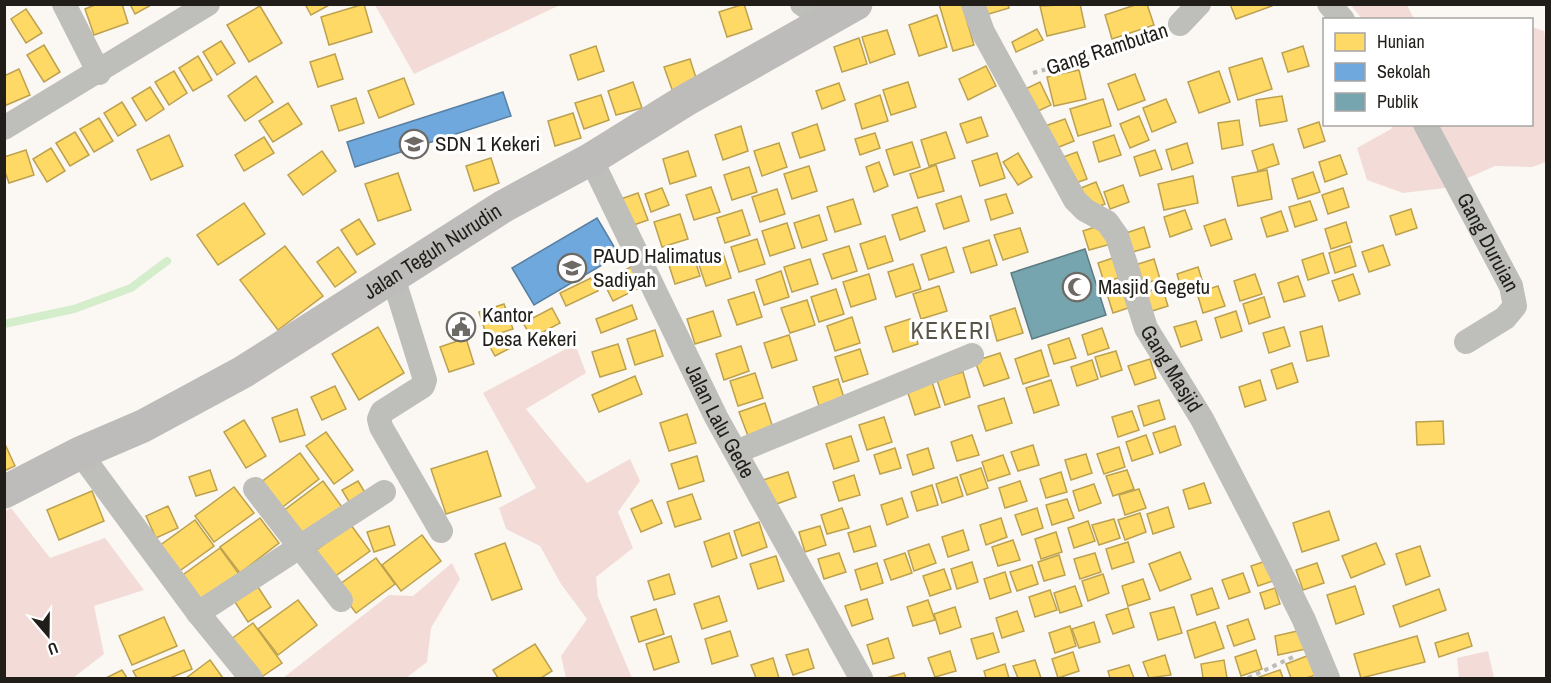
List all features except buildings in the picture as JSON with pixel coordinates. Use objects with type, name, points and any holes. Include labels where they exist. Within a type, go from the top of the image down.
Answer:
[{"type":"street","points":[[64,4],[99,73]]},
{"type":"street","points":[[4,128],[99,73],[208,4]]},
{"type":"street","name":"Jalan Teguh Nurudin","points":[[4,492],[80,453],[143,426],[204,395],[504,206],[591,159],[668,111],[814,13],[856,4]]},
{"type":"street","name":"Gang Masjid","points":[[973,4],[1008,80],[1075,200],[1085,210],[1107,222],[1117,236],[1146,328],[1202,419],[1265,541],[1328,678]]},
{"type":"street","name":"Gang Rambutan","points":[[1180,24],[1199,4]]},
{"type":"street","points":[[1329,4],[1341,18]]},
{"type":"street","name":"Gang Duruian","points":[[1426,126],[1511,286],[1515,306],[1505,318],[1466,342]]},
{"type":"street","name":"Jalan Lalu Gede","points":[[591,159],[671,327],[736,452],[861,678]]},
{"type":"street","points":[[393,277],[425,380],[423,386],[409,397],[382,412],[379,419],[381,427],[441,531]]},
{"type":"street","points":[[736,452],[972,355]]},
{"type":"street","points":[[80,453],[198,613],[251,678]]},
{"type":"street","points":[[255,489],[341,600]]},
{"type":"street","points":[[198,613],[384,492]]},
{"type":"path","name":"Gang Rambutan","points":[[1008,80],[1162,36],[1180,24]]},
{"type":"path","points":[[1248,678],[1315,646]]},
{"type":"shaded area","points":[[375,5],[560,5],[414,74]]},
{"type":"shaded area","points":[[1351,5],[1407,5],[1414,18],[1361,18]]},
{"type":"shaded area","points":[[1533,27],[1544,31],[1546,44],[1546,162],[1532,167],[1495,166],[1445,188],[1403,193],[1367,180],[1357,148],[1392,126],[1533,126]]},
{"type":"shaded area","points":[[575,344],[586,373],[526,409],[587,483],[630,459],[640,481],[618,512],[633,548],[596,577],[598,597],[632,678],[566,678],[561,656],[587,619],[561,584],[540,546],[506,529],[499,508],[536,488],[483,393]]},
{"type":"shaded area","points":[[11,508],[50,558],[105,538],[144,590],[94,606],[104,654],[73,678],[5,678],[4,512]]},
{"type":"shaded area","points":[[452,563],[460,579],[431,628],[427,662],[406,678],[283,678],[389,595],[413,596]]},
{"type":"shaded area","points":[[1488,651],[1494,678],[1459,678],[1457,658]]},
{"type":"waterway","points":[[4,324],[74,309],[131,288],[167,261]]},
{"type":"place","name":"SDN 1 Kekeri","points":[[414,144]]},
{"type":"place","name":"PAUD Halimatus Sadiyah","points":[[572,268]]},
{"type":"place","name":"Masjid Gegetu","points":[[1077,287]]},
{"type":"place","name":"Kantor Desa Kekeri","points":[[461,327]]},
{"type":"district","name":"KEKERI","points":[[951,331]]}]
